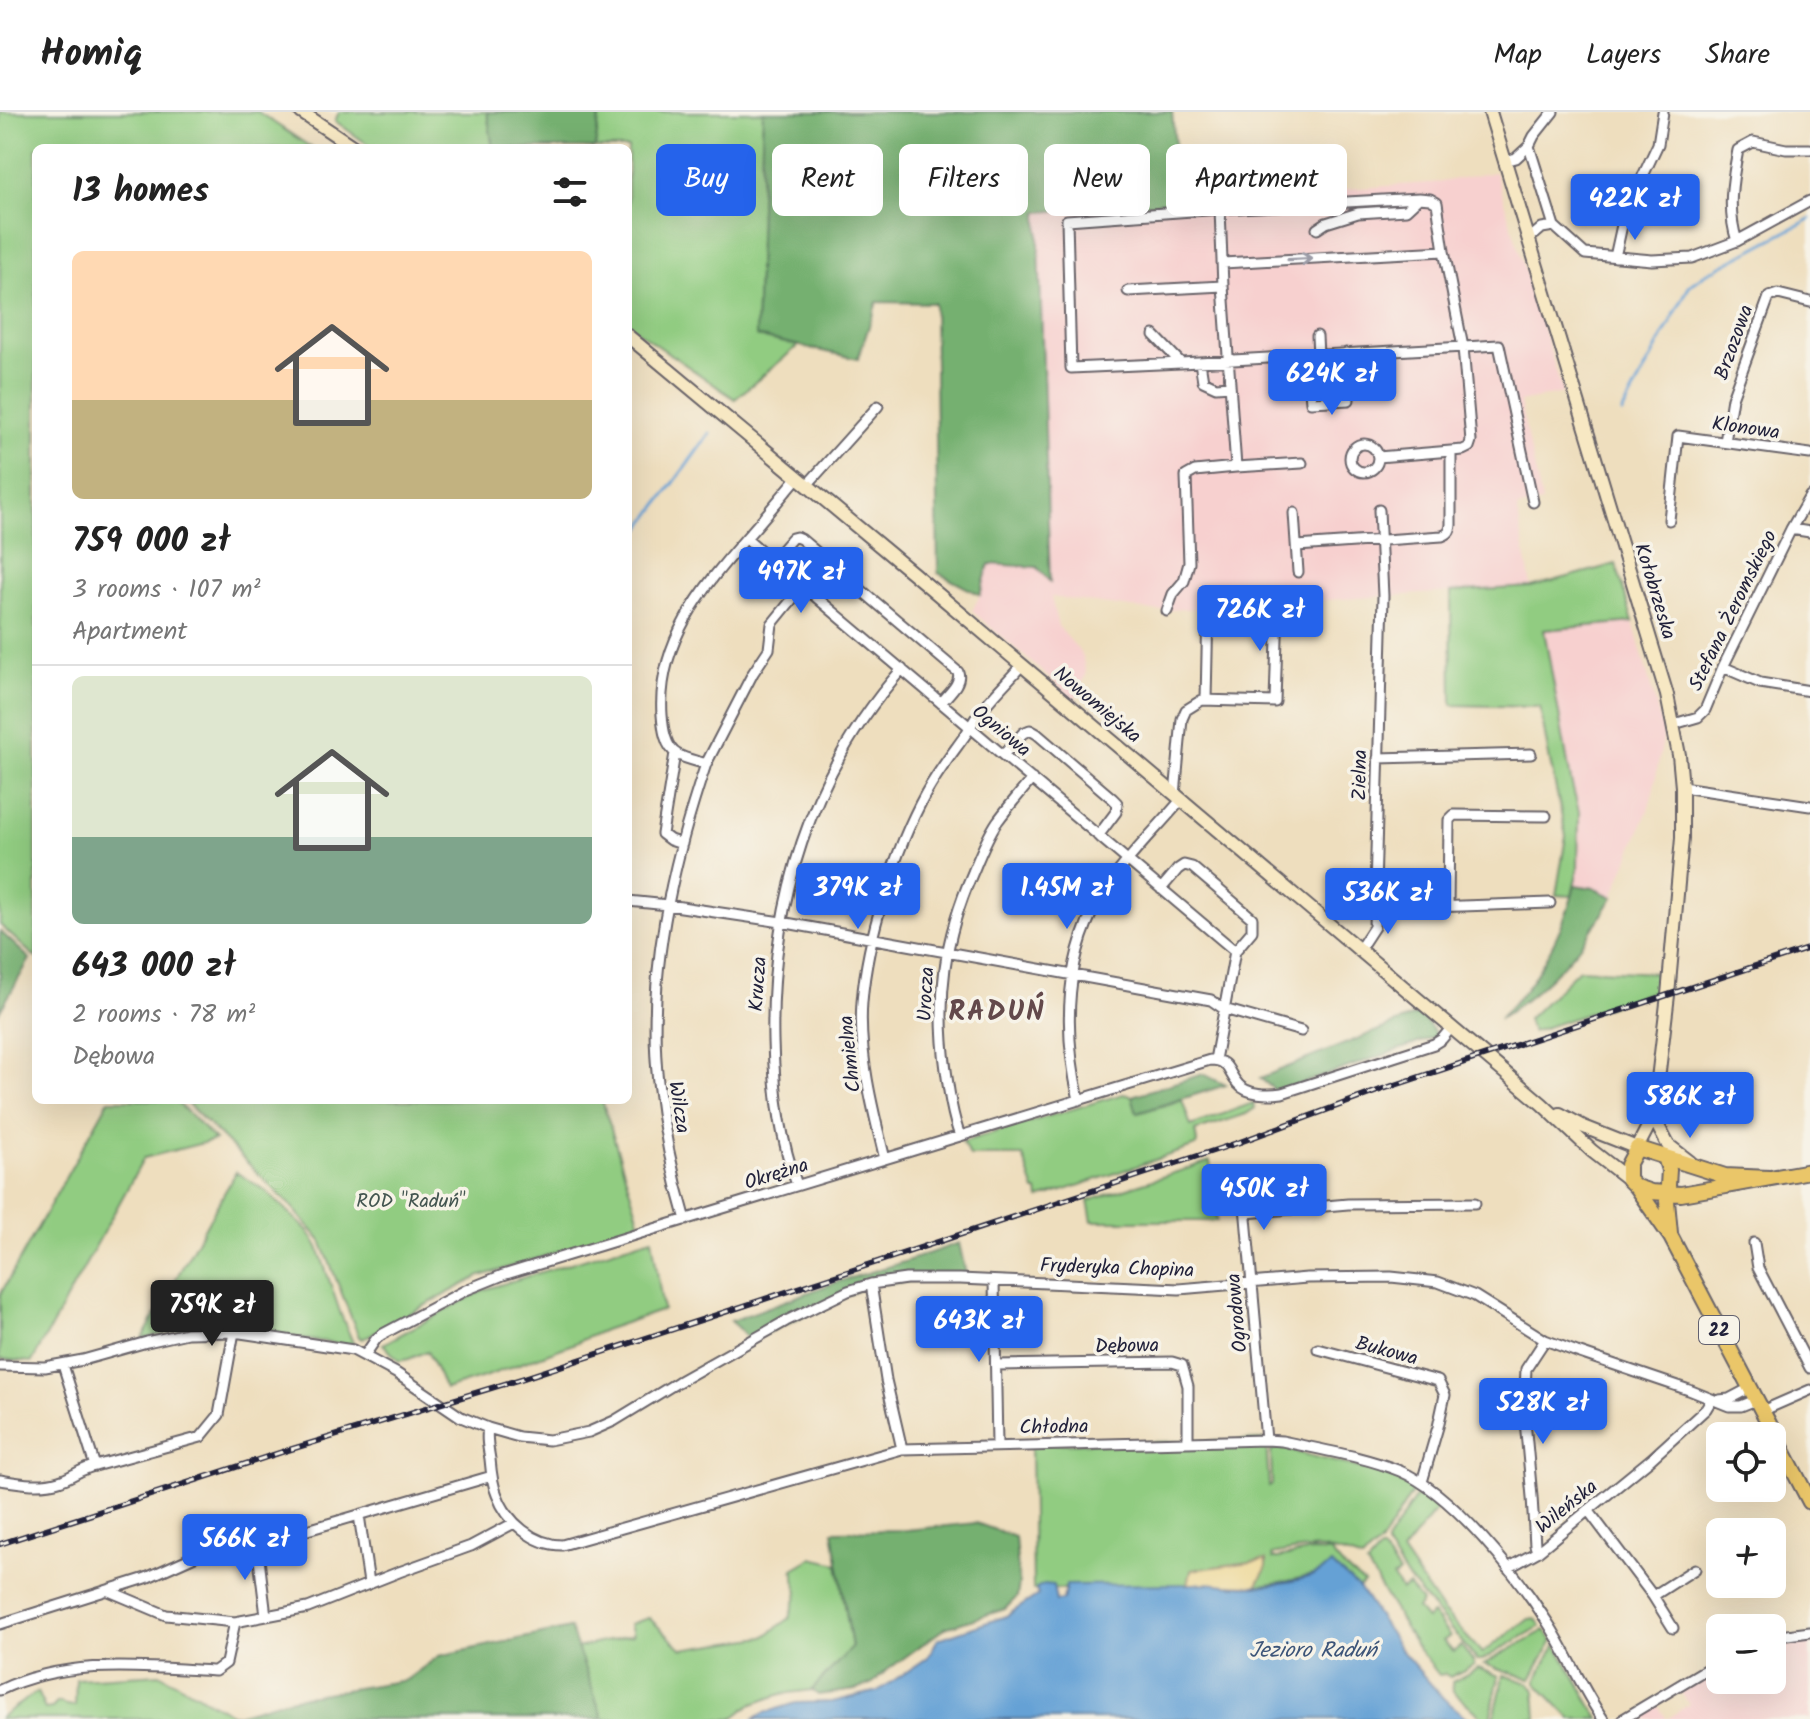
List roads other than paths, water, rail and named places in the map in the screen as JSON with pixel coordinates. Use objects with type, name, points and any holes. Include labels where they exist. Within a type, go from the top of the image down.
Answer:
[{"type":"main road","points":[[1769,1178],[1725,1176],[1637,1148],[1628,1165],[1632,1183],[1645,1191],[1667,1194],[1681,1194],[1810,1171]]},
{"type":"main road","points":[[1665,1157],[1669,1170],[1667,1194],[1671,1237]]},
{"type":"main road","name":"22","points":[[1632,1183],[1671,1237],[1810,1502]]},
{"type":"street","points":[[301,112],[349,144]]},
{"type":"street","name":"Kołobrzeska","points":[[1490,112],[1674,724],[1682,787],[1678,892],[1656,1096],[1649,1125],[1637,1148]]},
{"type":"street","points":[[1505,161],[1516,158],[1529,146],[1553,112]]},
{"type":"street","points":[[1615,257],[1624,216],[1658,144],[1663,112]]},
{"type":"street","points":[[1737,241],[1732,224],[1731,184],[1738,150],[1753,142],[1786,149],[1810,149]]},
{"type":"street","points":[[1529,146],[1554,226],[1585,254],[1652,260],[1692,258],[1737,241],[1810,201]]},
{"type":"street","points":[[1317,229],[1358,213],[1406,210],[1419,198]]},
{"type":"street","points":[[1347,202],[1419,198],[1437,203],[1463,347],[1469,447],[1378,457]]},
{"type":"street","points":[[1166,213],[1067,220],[1071,368],[1499,345],[1533,502]]},
{"type":"street","points":[[1220,216],[1236,467]]},
{"type":"street","points":[[1527,236],[1554,226]]},
{"type":"street","points":[[1223,263],[1444,251]]},
{"type":"street","points":[[1128,291],[1223,286]]},
{"type":"street","name":"Brzozowa","points":[[1725,442],[1732,398],[1769,297],[1778,294],[1810,302]]},
{"type":"street","points":[[1154,335],[1181,363]]},
{"type":"street","points":[[1317,336],[1318,355]]},
{"type":"street","name":"Nowomiejska","points":[[632,339],[1632,1183]]},
{"type":"street","points":[[1307,356],[1311,402],[1349,400],[1346,353]]},
{"type":"street","points":[[1200,362],[1203,381],[1216,387],[1230,386]]},
{"type":"street","points":[[706,764],[675,753],[667,743],[662,721],[661,700],[669,657],[680,628],[693,604],[725,561],[878,406]]},
{"type":"street","name":"Klonowa","points":[[1669,520],[1678,436],[1810,454]]},
{"type":"street","points":[[1297,546],[1442,536],[1451,530],[1451,451]]},
{"type":"street","points":[[1167,611],[1173,594],[1184,581],[1189,563],[1186,476],[1195,471],[1302,463]]},
{"type":"street","name":"Stefana Żeromskiego","points":[[1674,724],[1698,717],[1705,710],[1723,667],[1810,496]]},
{"type":"street","name":"Zielna","points":[[1359,950],[1374,927],[1383,596],[1379,510]]},
{"type":"street","points":[[1294,513],[1298,572]]},
{"type":"street","points":[[1791,529],[1810,532]]},
{"type":"street","name":"Ogniowa","points":[[746,538],[1235,951]]},
{"type":"street","points":[[772,561],[792,538],[801,539],[958,672],[959,681],[941,703]]},
{"type":"street","name":"Wilcza","points":[[686,1220],[668,1146],[657,1081],[658,975],[668,905],[706,764],[753,673],[769,649],[772,624],[803,586]]},
{"type":"street","points":[[1079,1100],[1070,1032],[1072,974],[1093,909],[1105,889],[1178,798],[1182,719],[1186,710],[1202,700],[1275,702],[1278,606]]},
{"type":"street","points":[[1206,700],[1208,608]]},
{"type":"street","name":"Chmielna","points":[[885,1159],[874,1113],[862,1030],[862,1003],[884,897],[909,826],[927,792],[976,717],[1021,666]]},
{"type":"street","points":[[1723,667],[1760,683],[1810,691]]},
{"type":"street","name":"Krucza","points":[[797,1185],[774,1080],[773,1012],[781,922],[802,840],[830,774],[849,741],[902,669]]},
{"type":"street","points":[[1004,754],[1023,733],[1030,730],[1113,799],[1117,803],[1116,812],[1098,836]]},
{"type":"street","points":[[675,753],[662,834],[682,844]]},
{"type":"street","points":[[1378,758],[1531,754]]},
{"type":"street","name":"Urocza","points":[[960,1136],[947,1077],[941,1022],[946,952],[961,899],[979,857],[995,826],[1032,779]]},
{"type":"street","points":[[1682,787],[1810,806]]},
{"type":"street","points":[[1448,905],[1449,820],[1454,815],[1546,816]]},
{"type":"street","points":[[1161,889],[1178,869],[1184,865],[1192,867],[1252,918],[1252,931],[1235,951],[1215,1060],[1226,1066],[1243,1089],[1273,1094],[1291,1091],[1434,1044],[1451,1028]]},
{"type":"street","points":[[632,901],[781,922],[1211,1000],[1224,1009],[1301,1031]]},
{"type":"street","points":[[1374,909],[1550,903]]},
{"type":"street","name":"Okrężna","points":[[365,1355],[381,1335],[476,1285],[503,1275],[1215,1060]]},
{"type":"street","name":"Kołobrzeska","points":[[1656,1096],[1658,1126],[1665,1157]]},
{"type":"street","name":"Nowomiejska","points":[[1542,1104],[1584,1127],[1637,1148]]},
{"type":"street","points":[[1658,1126],[1672,1149],[1703,1170]]},
{"type":"street","name":"Ogrodowa","points":[[1243,1184],[1266,1440]]},
{"type":"street","points":[[1246,1213],[1348,1204],[1475,1203]]},
{"type":"street","points":[[1754,1243],[1758,1268],[1810,1368]]},
{"type":"street","name":"Fryderyka Chopina","points":[[0,1366],[63,1365],[187,1333],[234,1332],[337,1346],[365,1355],[461,1417],[519,1437],[549,1440],[589,1432],[614,1421],[786,1321],[848,1291],[871,1284],[906,1279],[1153,1289],[1204,1288],[1317,1277],[1391,1277],[1438,1282],[1475,1296],[1545,1340],[1714,1400]]},
{"type":"street","points":[[994,1281],[997,1445]]},
{"type":"street","points":[[871,1284],[886,1380],[902,1449]]},
{"type":"street","points":[[0,1480],[32,1484],[59,1481],[86,1468],[201,1437],[219,1415],[234,1332]]},
{"type":"street","points":[[1537,1552],[1524,1410],[1526,1369],[1545,1340]]},
{"type":"street","name":"Bukowa","points":[[1318,1349],[1438,1381],[1445,1395],[1422,1482]]},
{"type":"street","name":"Dębowa","points":[[996,1365],[1172,1362],[1182,1365],[1188,1386],[1188,1441]]},
{"type":"street","points":[[63,1365],[95,1466]]},
{"type":"street","points":[[1714,1400],[1756,1400],[1810,1390]]},
{"type":"street","name":"Wileńska","points":[[1508,1568],[1537,1552],[1651,1459],[1714,1400]]},
{"type":"street","points":[[109,1591],[166,1615],[235,1622],[308,1608],[471,1546],[514,1523],[497,1497],[488,1428]]},
{"type":"street","name":"Chłodna","points":[[514,1523],[537,1540],[562,1545],[902,1449],[1282,1441],[1402,1472],[1422,1482],[1451,1506],[1530,1595],[1603,1719]]},
{"type":"street","points":[[0,1624],[109,1591],[172,1568],[206,1551],[257,1543],[492,1476]]},
{"type":"street","points":[[1588,1510],[1653,1596],[1673,1628]]},
{"type":"street","points":[[359,1515],[369,1583]]},
{"type":"street","points":[[257,1543],[266,1616]]},
{"type":"street","points":[[1653,1596],[1695,1569]]},
{"type":"street","points":[[0,1690],[16,1682],[60,1671],[99,1667],[215,1671],[226,1663],[235,1622]]},
{"type":"street","points":[[1786,1635],[1810,1632]]},
{"type":"street","points":[[1623,1719],[1706,1669]]},
{"type":"water","name":"Jezioro Raduń","points":[[1331,1564],[1359,1588],[1400,1649],[1443,1698],[1468,1719],[753,1719],[796,1703],[832,1702],[878,1691],[927,1658],[938,1639],[1006,1616],[1038,1595],[1036,1588],[1044,1584],[1053,1585],[1056,1601],[1063,1600],[1066,1585],[1261,1585],[1302,1579]]},
{"type":"waterway","points":[[1622,413],[1690,285],[1810,219]]},
{"type":"waterway","points":[[632,540],[710,433]]},
{"type":"railway","points":[[0,1544],[838,1275],[1240,1142],[1383,1089],[1810,948]]},
{"type":"district","name":"RADUŃ","points":[[997,1010]]},
{"type":"park label","name":"ROD \"Raduń\"","points":[[411,1200]]}]
